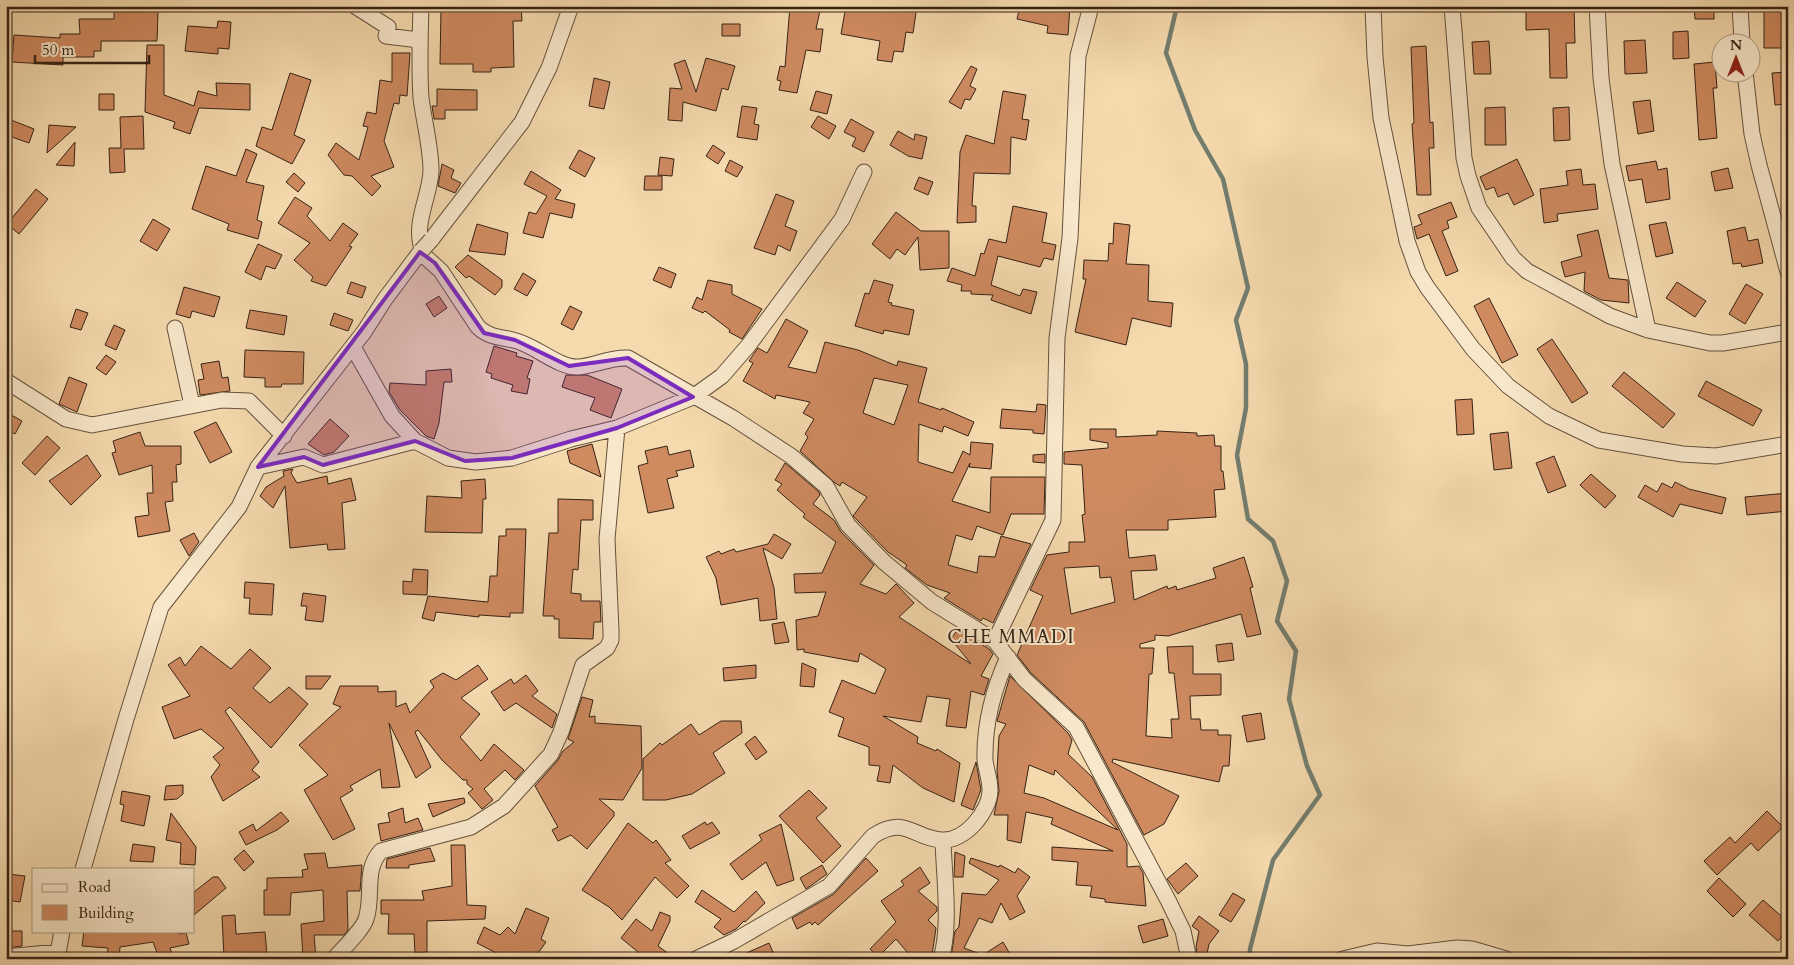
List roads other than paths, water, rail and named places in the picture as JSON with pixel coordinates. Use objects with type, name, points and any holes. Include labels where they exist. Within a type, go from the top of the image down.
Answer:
[{"type":"street","points":[[355,6],[388,27],[386,36],[420,40]]},
{"type":"street","points":[[421,6],[421,97],[431,172],[420,229],[420,246],[424,253],[424,248]]},
{"type":"street","points":[[83,868],[126,719],[162,607],[239,507],[258,467],[353,346],[424,248],[522,122],[550,68],[571,6]]},
{"type":"street","points":[[995,641],[1053,520],[1057,338],[1070,238],[1078,56],[1091,6]]},
{"type":"street","points":[[1373,6],[1375,57],[1381,118],[1407,241],[1418,272],[1427,287],[1473,348],[1508,386],[1549,416],[1581,432],[1608,441],[1682,454],[1716,456],[1788,444]]},
{"type":"street","points":[[1452,6],[1464,158],[1470,184],[1484,218],[1513,258],[1527,271],[1610,316],[1648,330],[1717,344],[1788,332]]},
{"type":"street","points":[[1597,6],[1601,78],[1612,164],[1648,330]]},
{"type":"street","points":[[1740,6],[1741,32]]},
{"type":"street","points":[[1746,82],[1752,134],[1788,272]]},
{"type":"street","points":[[353,346],[387,408],[415,441],[448,458],[476,462],[512,458],[570,439],[616,428],[693,397],[722,376],[748,346],[842,219],[864,172]]},
{"type":"street","points":[[424,248],[484,333],[515,340],[569,366],[587,366],[615,357],[628,358],[757,433],[791,456],[826,486],[848,525],[884,562],[932,602],[995,641],[1024,679],[1069,718],[1081,734],[1170,902],[1183,931],[1189,959]]},
{"type":"street","points":[[175,328],[192,405]]},
{"type":"street","points":[[6,381],[66,419],[92,425],[222,400],[249,401],[284,436]]},
{"type":"street","points":[[334,959],[366,920],[369,906],[368,886],[375,858],[381,851],[471,827],[504,806],[551,754],[561,732],[583,665],[607,648],[611,640],[607,539],[616,428]]},
{"type":"street","points":[[258,467],[304,457],[323,465],[415,441]]},
{"type":"street","points":[[696,959],[734,941],[829,886],[873,836],[880,832],[896,827],[906,827],[943,841],[965,832],[977,820],[988,800],[990,789],[985,761],[987,718],[1008,656]]},
{"type":"street","points":[[941,959],[944,946],[945,907],[943,841]]},
{"type":"street","points":[[6,957],[58,956],[62,932]]},
{"type":"street","points":[[1343,959],[1377,951],[1408,954],[1457,948],[1472,949],[1506,959]]},
{"type":"waterway","points":[[1177,6],[1166,53],[1195,130],[1223,179],[1248,288],[1236,320],[1246,364],[1246,408],[1237,455],[1248,519],[1273,541],[1287,581],[1277,621],[1296,651],[1289,699],[1307,766],[1320,795],[1273,860],[1250,949],[1250,959]]},
{"type":"district","name":"CHE MMADI","points":[[1011,637]]}]
